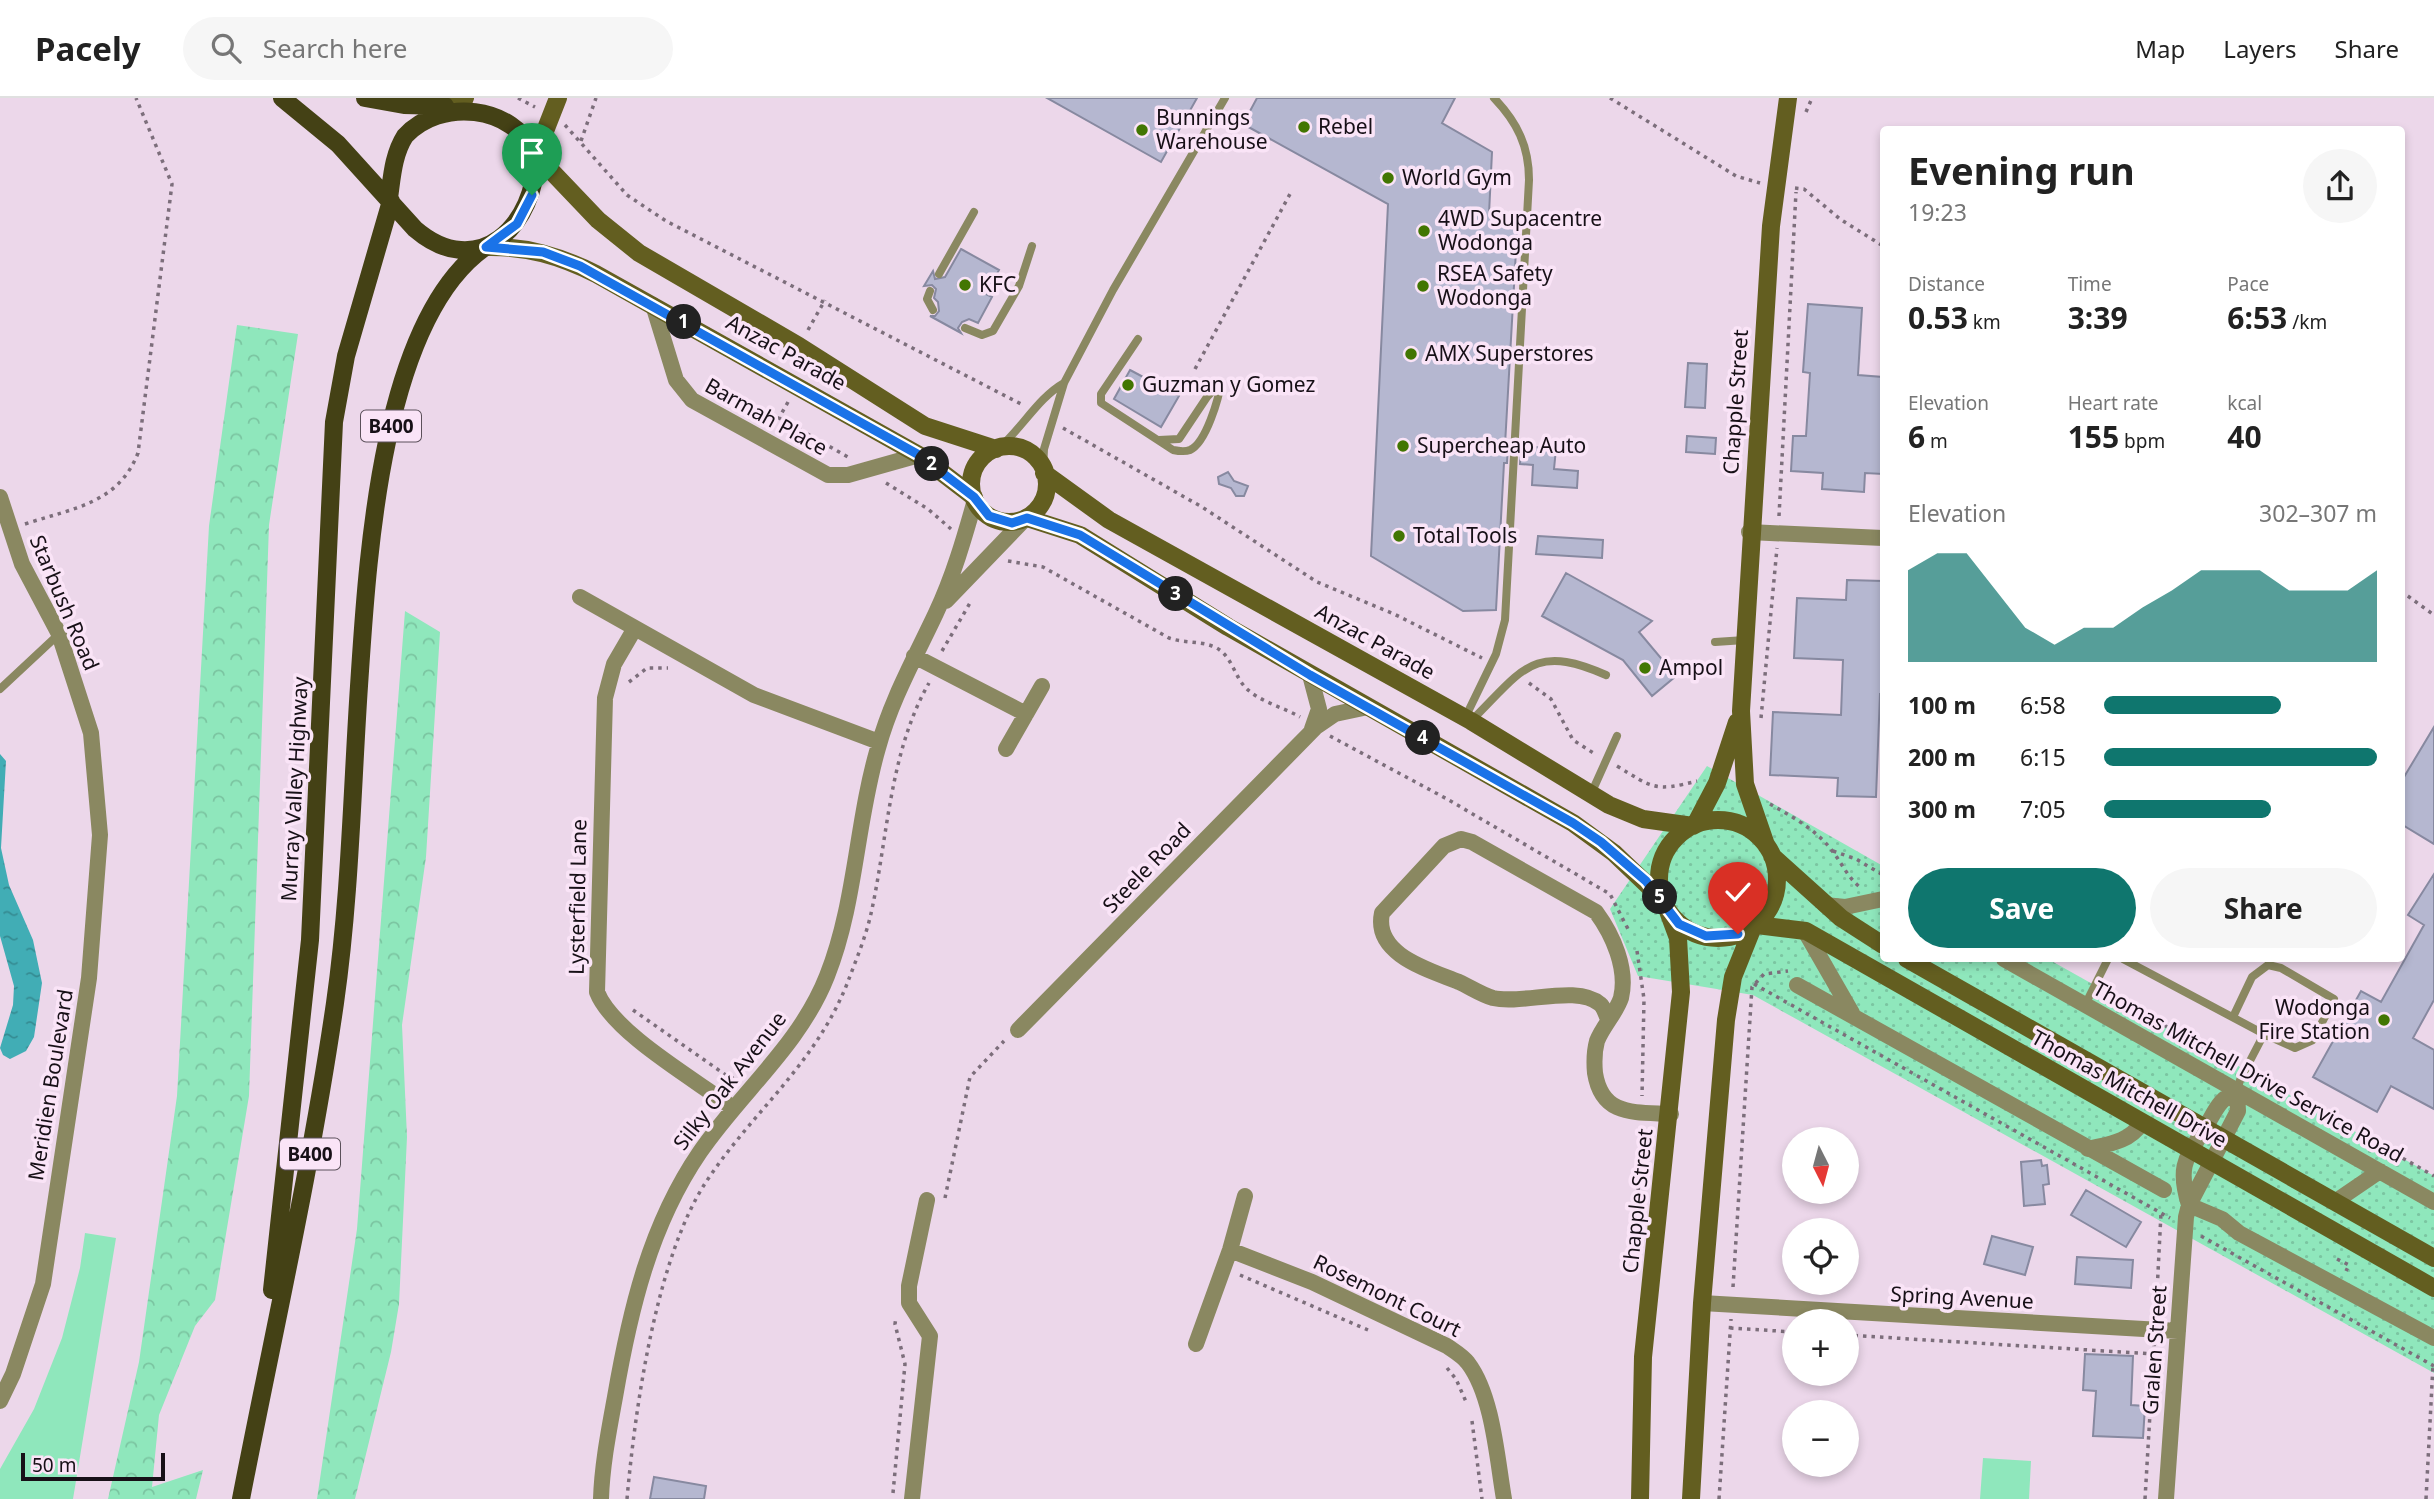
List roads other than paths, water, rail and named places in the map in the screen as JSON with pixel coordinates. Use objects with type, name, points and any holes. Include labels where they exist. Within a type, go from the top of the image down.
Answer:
[{"type":"main road","points":[[282,98],[338,144],[428,239],[458,249],[485,248]]},
{"type":"main road","points":[[366,98],[404,105],[456,103],[477,107],[506,119],[522,133],[536,155]]},
{"type":"main road","name":"Chapple Street","points":[[1769,850],[1746,792],[1741,710],[1749,533],[1775,186],[1788,98]]},
{"type":"main road","name":"B400","points":[[390,200],[396,155],[406,136],[420,121],[456,103]]},
{"type":"main road","points":[[536,155],[554,105]]},
{"type":"main road","name":"B400","points":[[485,248],[512,230],[526,210],[535,179],[536,155]]},
{"type":"main road","name":"Anzac Parade","points":[[536,155],[598,220],[632,248],[799,346],[925,426],[998,449]]},
{"type":"main road","name":"Murray Valley Highway","points":[[263,1384],[310,940],[334,422],[345,356],[390,200]]},
{"type":"main road","name":"Anzac Parade","points":[[485,248],[511,247],[554,256],[653,305],[919,455],[974,499]]},
{"type":"main road","name":"Murray Valley Highway","points":[[241,1499],[305,1182],[335,1002],[367,573],[382,462],[397,403],[422,335],[451,282],[485,248]]},
{"type":"main road","points":[[998,449],[1027,451],[1044,471],[1047,489],[1044,499],[1026,519],[1012,523],[994,519],[985,514],[974,499],[973,469],[983,456],[998,449]]},
{"type":"main road","name":"Anzac Parade","points":[[1044,471],[1109,520],[1468,719],[1591,794],[1633,816],[1694,826]]},
{"type":"main road","points":[[1026,519],[1080,535],[1310,675],[1588,833],[1665,904],[1679,924],[1706,936],[1728,936],[1755,926]]},
{"type":"main road","name":"Chapple Street","points":[[1694,826],[1717,783],[1741,710]]},
{"type":"main road","points":[[1665,904],[1658,876],[1662,860],[1671,844],[1694,826],[1713,821],[1736,822],[1751,830],[1825,905],[1880,943]]},
{"type":"main road","points":[[1691,1499],[1702,1303],[1730,989],[1755,926],[1769,909],[1777,886],[1769,850]]},
{"type":"main road","name":"Chapple Street","points":[[1640,1499],[1643,1357],[1671,1114],[1681,977],[1676,930],[1665,904]]},
{"type":"main road","name":"Thomas Mitchell Drive","points":[[1755,926],[1802,929],[2141,1124],[2434,1288]]},
{"type":"main road","name":"Thomas Mitchell Drive","points":[[1912,962],[2434,1258]]},
{"type":"main road","points":[[2141,1124],[2143,1093]]},
{"type":"main road","points":[[2286,1204],[2336,1201]]},
{"type":"street","name":"Barmah Place","points":[[653,305],[671,367],[687,397],[824,473],[842,476],[919,455]]},
{"type":"street","name":"Silky Oak Avenue","points":[[601,1499],[618,1380],[645,1266],[657,1230],[672,1195],[733,1108],[802,1023],[827,977],[848,910],[879,742],[914,656],[935,614],[964,538],[974,499]]},
{"type":"street","name":"Starbush Road","points":[[1,502],[22,564],[59,634],[91,733],[96,768]]},
{"type":"street","name":"Silky Oak Avenue","points":[[935,614],[988,554],[1026,519]]},
{"type":"street","points":[[1749,533],[1880,538]]},
{"type":"street","points":[[580,597],[754,695],[879,742]]},
{"type":"street","name":"Lysterfield Lane","points":[[635,628],[614,664],[605,698],[595,970],[597,992],[602,1004],[622,1028],[733,1108]]},
{"type":"street","points":[[914,656],[1026,714]]},
{"type":"street","points":[[1310,675],[1319,709],[1312,730]]},
{"type":"street","points":[[1006,749],[1042,686]]},
{"type":"street","name":"Steele Road","points":[[1018,1030],[1312,730],[1340,713],[1368,707]]},
{"type":"street","name":"Meridien Boulevard","points":[[0,1401],[13,1374],[43,1284],[89,978],[100,835],[96,768]]},
{"type":"street","points":[[1608,1019],[1600,1004],[1590,1000],[1574,996],[1516,1001],[1492,998],[1410,961],[1384,937],[1380,921],[1382,913],[1444,846],[1461,839],[1472,842],[1595,912],[1606,925],[1619,958],[1623,982],[1620,1000],[1608,1019],[1594,1052],[1597,1085],[1603,1098],[1612,1106],[1671,1114]]},
{"type":"street","points":[[1825,905],[1845,907],[1880,900]]},
{"type":"street","points":[[1802,929],[1819,950],[1839,994],[1856,1017]]},
{"type":"street","name":"Thomas Mitchell Drive Service Road","points":[[2009,962],[2434,1202]]},
{"type":"street","points":[[1799,977],[1856,1017],[2164,1190]]},
{"type":"street","name":"Gralen Street","points":[[2166,1499],[2185,1226],[2189,1205],[2238,1111],[2237,1092],[2224,1098],[2189,1150],[2183,1178],[2189,1205]]},
{"type":"street","points":[[2088,1149],[2124,1139],[2134,1134],[2141,1124]]},
{"type":"street","points":[[2336,1201],[2380,1171]]},
{"type":"street","points":[[1196,1344],[1230,1250],[1245,1196]]},
{"type":"street","points":[[912,1499],[930,1336],[909,1303],[909,1286],[927,1200]]},
{"type":"street","points":[[2189,1205],[2222,1219],[2239,1233],[2434,1338]]},
{"type":"street","name":"Rosemont Court","points":[[1230,1250],[1312,1282],[1447,1346],[1467,1360],[1479,1381],[1486,1405],[1504,1499]]},
{"type":"street","name":"Spring Avenue","points":[[1702,1303],[1731,1307],[2178,1331]]},
{"type":"lane","points":[[1044,471],[1044,449],[1064,383],[1113,290],[1224,98]]},
{"type":"lane","points":[[1468,719],[1502,638],[1507,605],[1529,180],[1526,147],[1510,117],[1494,98]]},
{"type":"lane","points":[[939,274],[974,212]]},
{"type":"lane","points":[[965,328],[982,335],[993,331],[1018,286],[1032,246]]},
{"type":"lane","points":[[930,290],[927,299],[933,310]]},
{"type":"lane","points":[[1138,339],[1100,399],[1106,409],[1157,440],[1182,451],[1196,446],[1218,404],[1221,382],[1207,397],[1179,439],[1157,440]]},
{"type":"lane","points":[[998,449],[1034,411],[1046,394],[1064,383]]},
{"type":"lane","points":[[0,689],[59,634]]},
{"type":"lane","points":[[1715,642],[1745,640]]},
{"type":"lane","points":[[1468,719],[1517,676],[1536,664],[1551,659],[1574,661],[1606,675]]},
{"type":"lane","points":[[1591,794],[1617,736]]},
{"type":"lane","points":[[2085,1005],[2106,962]]},
{"type":"lane","points":[[2129,962],[2263,1034],[2295,1048],[2305,1046],[2313,1040],[2334,999],[2281,968],[2268,965],[2252,977],[2233,1017]]},
{"type":"lane","points":[[2237,1092],[2239,1080],[2263,1034]]},
{"type":"water","points":[[0,754],[6,761],[1,848],[9,885],[33,940],[42,983],[34,1037],[26,1051],[10,1059],[3,1055],[0,1048],[13,1005],[14,986],[0,936]]},
{"type":"place","name":"Rebel","points":[[1304,127]]},
{"type":"place","name":"Bunnings Warehouse","points":[[1142,130]]},
{"type":"place","name":"World Gym","points":[[1388,178]]},
{"type":"place","name":"4WD Supacentre Wodonga","points":[[1424,231]]},
{"type":"place","name":"KFC","points":[[965,285]]},
{"type":"place","name":"RSEA Safety Wodonga","points":[[1423,286]]},
{"type":"place","name":"AMX Superstores","points":[[1411,354]]},
{"type":"place","name":"Guzman y Gomez","points":[[1128,385]]},
{"type":"place","name":"Supercheap Auto","points":[[1403,446]]},
{"type":"place","name":"Total Tools","points":[[1399,536]]},
{"type":"place","name":"Ampol","points":[[1645,668]]},
{"type":"place","name":"Wodonga Fire Station","points":[[2384,1020]]}]
